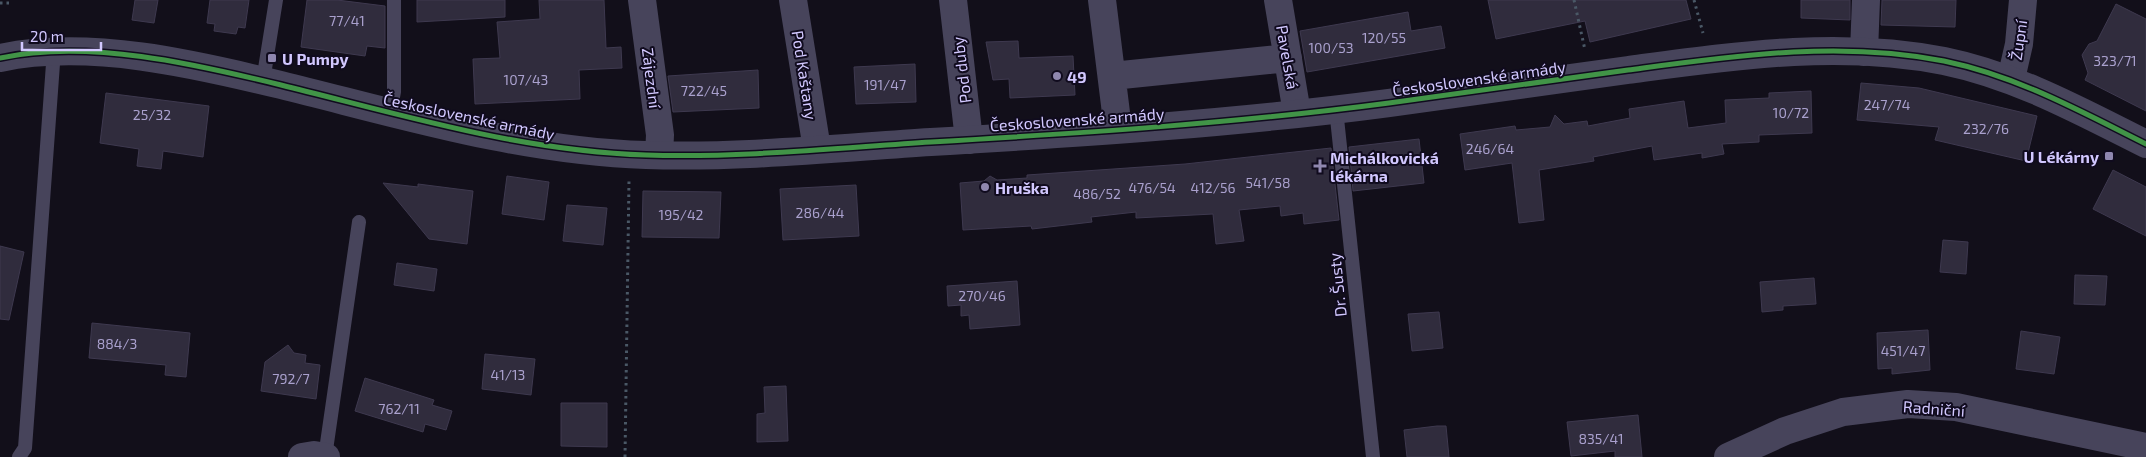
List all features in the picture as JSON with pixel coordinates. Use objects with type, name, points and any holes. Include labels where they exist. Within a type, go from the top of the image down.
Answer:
[{"type":"street","name":"Zájezdní","points":[[642,0],[660,135],[659,155]]},
{"type":"street","name":"Pod Kaštany","points":[[794,0],[817,149]]},
{"type":"street","name":"Pod duby","points":[[953,0],[969,140]]},
{"type":"street","points":[[1102,0],[1118,129]]},
{"type":"street","name":"Pavelská","points":[[1278,0],[1298,113]]},
{"type":"street","points":[[1864,52],[1866,0]]},
{"type":"street","name":"Župní","points":[[2011,80],[2019,44],[2023,0]]},
{"type":"street","name":"Československé armády","points":[[0,58],[54,50],[264,70],[390,112],[537,146],[575,151],[659,155],[817,149],[1118,129],[1336,109],[1739,55],[1808,51],[1864,52],[1945,61],[2011,80],[2067,103],[2146,144]]},
{"type":"street","points":[[1112,76],[1288,58]]},
{"type":"street","name":"Radniční","points":[[1728,457],[1785,431],[1842,412],[1908,404],[1956,407],[2146,447]]},
{"type":"street","points":[[302,457],[314,455],[326,457]]},
{"type":"lane","points":[[264,70],[276,0]]},
{"type":"lane","points":[[390,112],[394,92],[394,0]]},
{"type":"lane","points":[[19,457],[25,448],[54,50]]},
{"type":"lane","name":"Dr. Šusty","points":[[1336,109],[1373,457]]},
{"type":"lane","points":[[326,457],[359,222]]},
{"type":"path","points":[[1574,0],[1586,58]]},
{"type":"path","points":[[1694,0],[1704,37]]},
{"type":"path","points":[[0,3],[13,3]]},
{"type":"path","points":[[625,457],[629,182]]},
{"type":"building","points":[[135,0],[158,0],[154,23],[132,20]]},
{"type":"building","points":[[210,0],[249,0],[245,28],[238,27],[236,34],[214,31],[215,24],[207,23]]},
{"type":"building","points":[[307,0],[337,0],[385,6],[385,48],[367,46],[365,56],[301,47]]},
{"type":"building","points":[[417,0],[505,0],[505,17],[417,22]]},
{"type":"building","points":[[539,0],[604,0],[606,48],[621,47],[622,68],[579,70],[580,99],[475,104],[473,59],[500,58],[497,22],[540,19]]},
{"type":"building","points":[[1488,0],[1686,0],[1691,19],[1590,42],[1585,21],[1496,39]]},
{"type":"building","points":[[1801,0],[1850,0],[1850,20],[1801,18]]},
{"type":"building","points":[[1882,0],[1956,0],[1955,27],[1881,25]]},
{"type":"building","points":[[2116,4],[2146,19],[2146,111],[2085,80],[2088,73],[2082,55],[2089,44],[2097,41]]},
{"type":"building","points":[[1408,12],[1411,31],[1441,26],[1445,48],[1307,72],[1300,31]]},
{"type":"building","points":[[1018,41],[1019,58],[1073,56],[1075,95],[1010,98],[1009,79],[993,80],[986,42]]},
{"type":"building","points":[[915,64],[916,102],[856,104],[854,67]]},
{"type":"building","points":[[758,70],[759,108],[673,112],[668,76]]},
{"type":"building","points":[[1861,83],[1919,88],[2037,116],[2026,161],[1935,140],[1939,127],[1857,120]]},
{"type":"building","points":[[1811,91],[1812,133],[1759,135],[1759,142],[1722,144],[1724,154],[1702,158],[1702,153],[1654,160],[1652,146],[1593,157],[1594,161],[1539,170],[1544,220],[1519,223],[1512,163],[1465,170],[1460,134],[1515,126],[1516,130],[1550,127],[1555,115],[1564,124],[1587,121],[1588,126],[1630,118],[1629,109],[1684,101],[1688,128],[1726,123],[1725,100],[1769,98],[1769,93]]},
{"type":"building","points":[[106,93],[209,106],[203,157],[163,151],[161,169],[137,166],[139,149],[100,143]]},
{"type":"building","points":[[1419,139],[1424,183],[1353,191],[1349,147]]},
{"type":"building","points":[[1331,148],[1339,220],[1304,224],[1303,213],[1281,216],[1280,206],[1239,210],[1244,241],[1216,244],[1213,214],[1136,218],[1136,212],[1091,217],[1092,222],[1032,229],[1031,226],[963,230],[960,183],[984,181],[990,176],[997,180],[1027,178],[1027,175],[1185,164]]},
{"type":"building","points":[[2113,170],[2146,187],[2146,236],[2093,209]]},
{"type":"building","points":[[507,176],[549,182],[544,220],[502,214]]},
{"type":"building","points":[[383,183],[418,187],[418,184],[473,191],[467,244],[429,239]]},
{"type":"building","points":[[856,185],[859,236],[783,240],[780,189]]},
{"type":"building","points":[[643,191],[721,192],[719,238],[642,237]]},
{"type":"building","points":[[567,205],[607,208],[603,245],[563,241]]},
{"type":"building","points":[[1943,240],[1968,242],[1966,274],[1940,272]]},
{"type":"building","points":[[0,246],[24,252],[9,320],[0,319]]},
{"type":"building","points":[[397,263],[437,269],[434,291],[394,285]]},
{"type":"building","points":[[2075,275],[2107,276],[2105,305],[2074,304]]},
{"type":"building","points":[[1814,278],[1816,304],[1783,306],[1783,310],[1762,312],[1760,282]]},
{"type":"building","points":[[1017,281],[1020,325],[970,329],[969,315],[961,316],[961,305],[948,306],[947,286]]},
{"type":"building","points":[[1439,312],[1443,348],[1412,351],[1408,314]]},
{"type":"building","points":[[92,323],[190,333],[186,377],[165,375],[166,365],[89,358]]},
{"type":"building","points":[[1928,330],[1930,370],[1892,374],[1892,368],[1878,369],[1877,333]]},
{"type":"building","points":[[2021,331],[2060,337],[2054,374],[2016,369]]},
{"type":"building","points":[[288,345],[294,353],[306,355],[305,363],[320,365],[316,399],[261,391],[265,362]]},
{"type":"building","points":[[485,354],[535,359],[531,395],[482,389]]},
{"type":"building","points":[[365,378],[434,400],[432,405],[452,411],[446,430],[425,424],[423,432],[355,411]]},
{"type":"building","points":[[786,386],[788,441],[757,442],[757,414],[765,413],[764,387]]},
{"type":"building","points":[[561,403],[607,403],[607,447],[561,446]]},
{"type":"building","points":[[1638,415],[1642,457],[1615,457],[1615,451],[1571,456],[1567,422]]},
{"type":"building","points":[[1446,426],[1449,457],[1407,457],[1404,430]]},
{"type":"cycle path","points":[[0,58],[34,53],[69,51],[141,56],[213,69],[462,130],[507,139],[599,152],[682,156],[789,152],[1218,122],[1389,103],[1746,55],[1786,52],[1865,52],[1905,55],[1944,61],[1997,76],[2048,96],[2146,144]]},
{"type":"place","name":"U Pumpy","points":[[272,58]]},
{"type":"place","name":"49","points":[[1057,76]]},
{"type":"place","name":"U Lékárny","points":[[2109,156]]},
{"type":"place","name":"Michálkovická lékárna","points":[[1320,166]]},
{"type":"place","name":"Hruška","points":[[985,187]]}]
